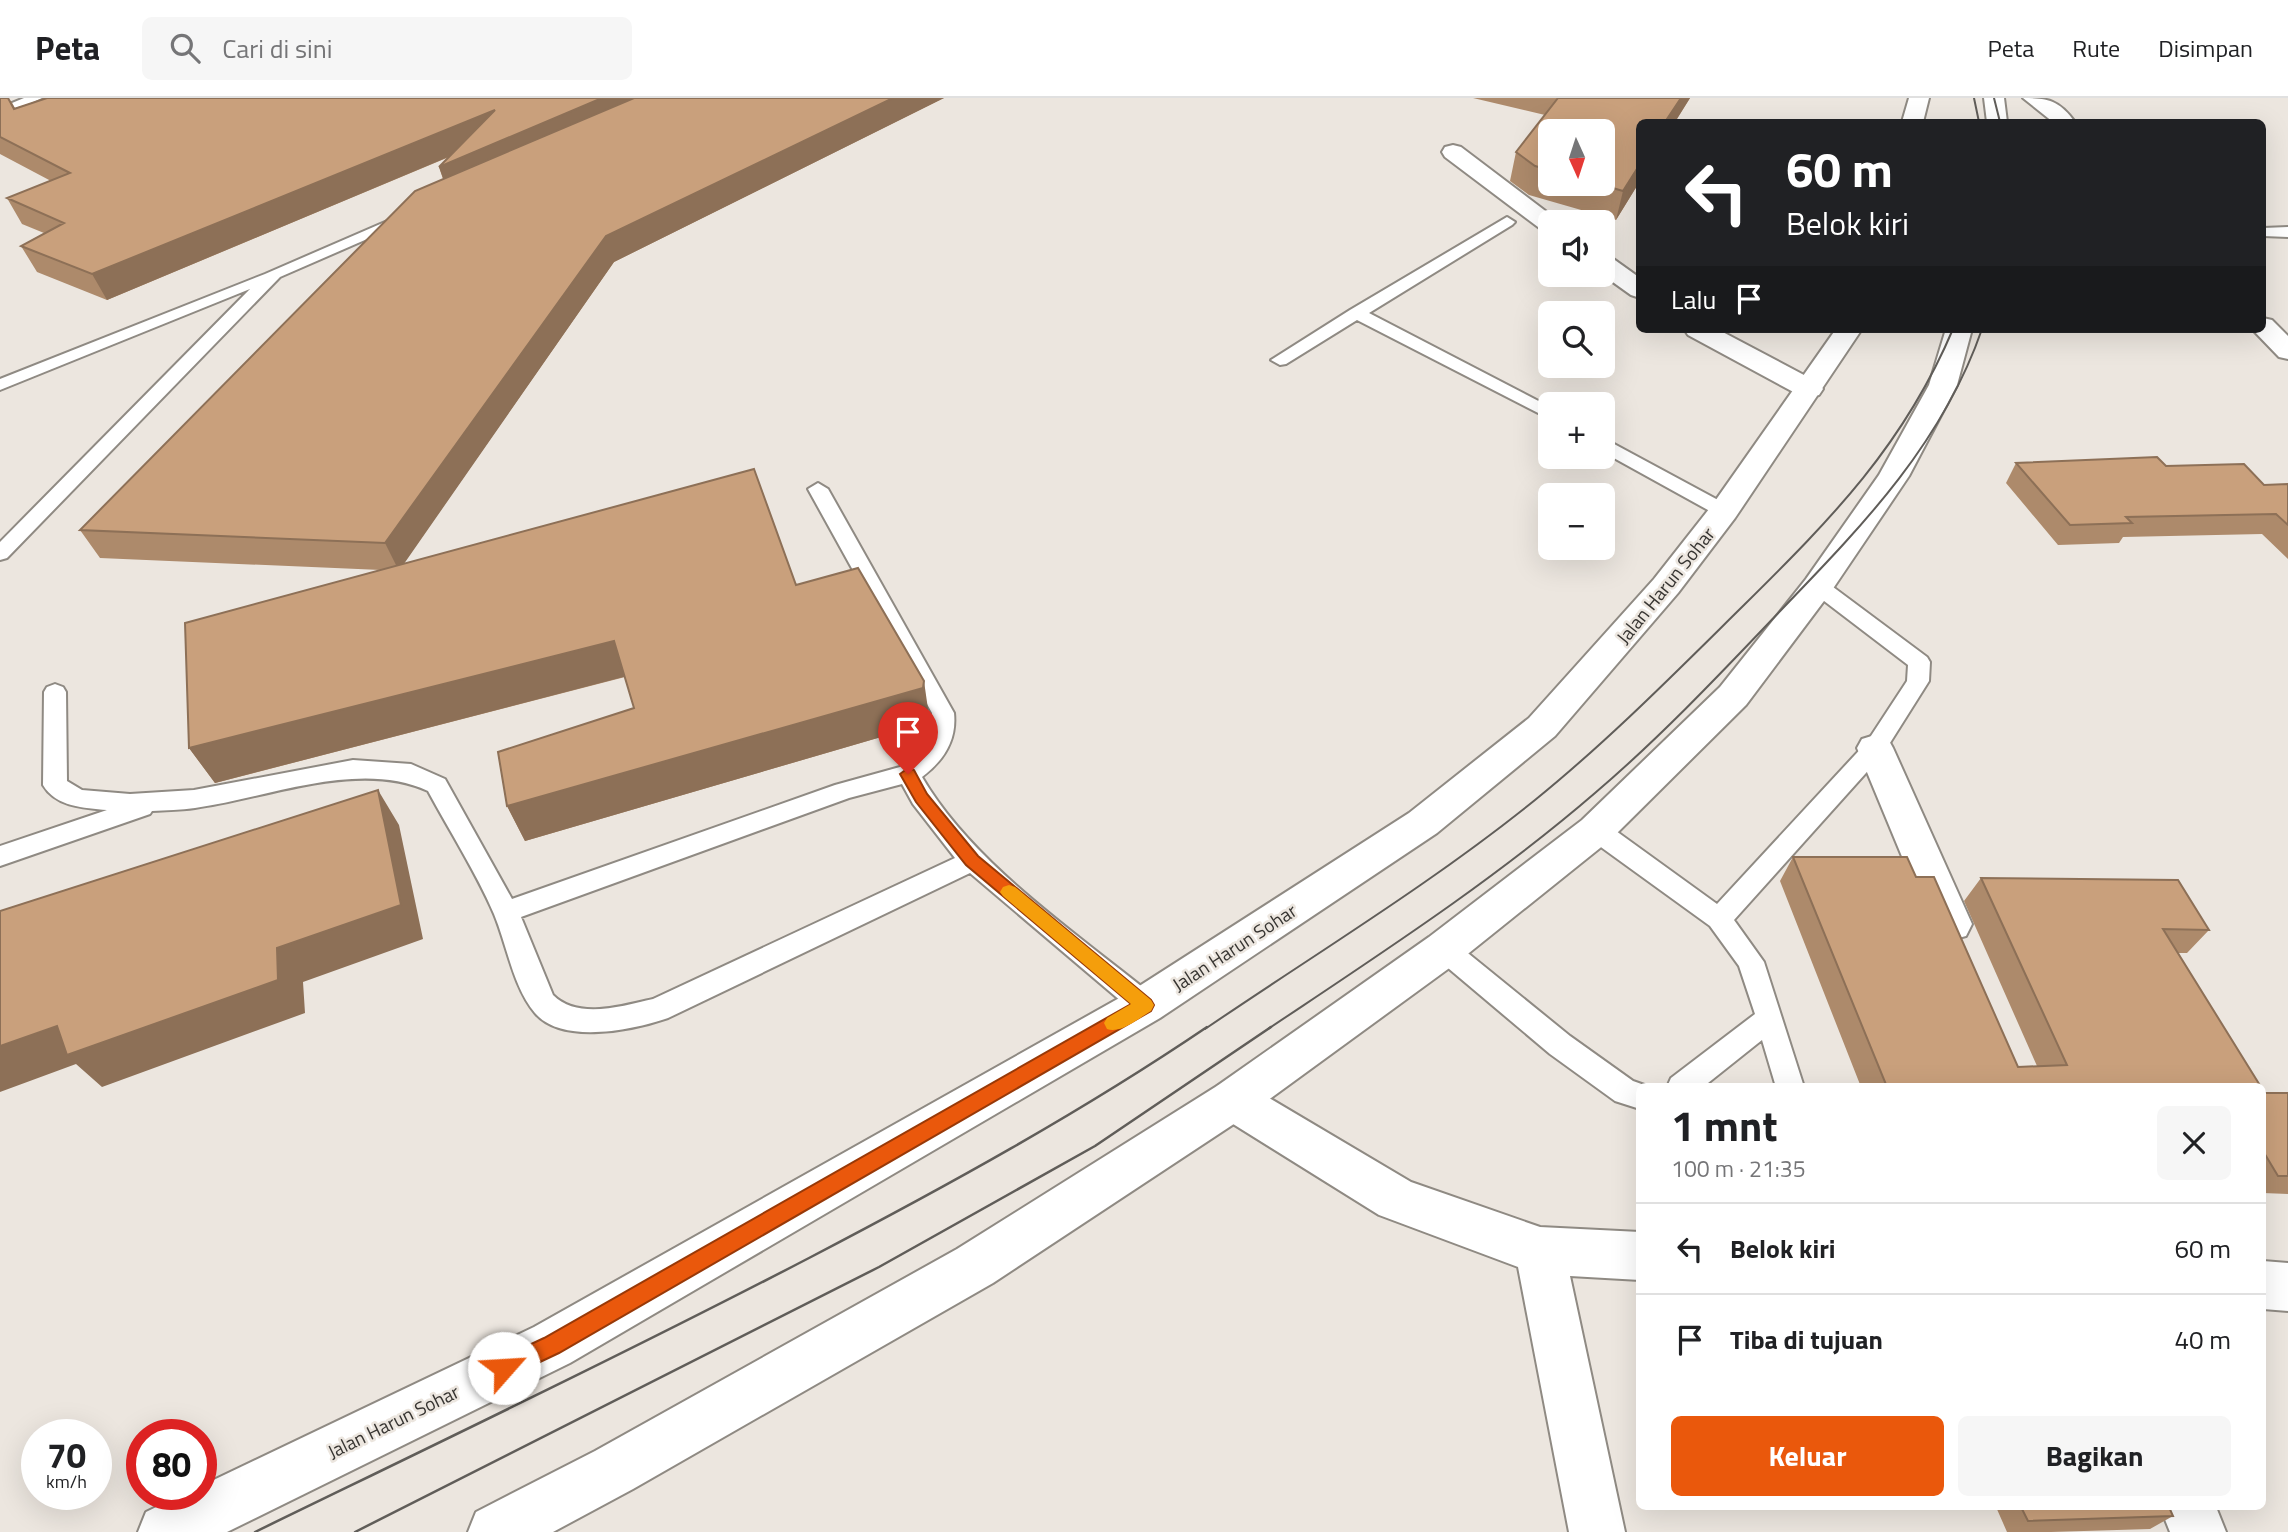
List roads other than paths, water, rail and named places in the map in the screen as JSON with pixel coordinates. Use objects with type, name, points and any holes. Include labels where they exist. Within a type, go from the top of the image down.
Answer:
[{"type":"main road","points":[[1914,119],[1919,98]]},
{"type":"main road","points":[[1994,98],[1997,119]]},
{"type":"main road","points":[[2033,98],[2061,119]]},
{"type":"main road","points":[[1453,152],[1538,216]]},
{"type":"main road","points":[[1615,272],[1636,287]]},
{"type":"main road","points":[[2266,329],[2288,351]]},
{"type":"main road","points":[[1704,333],[1809,389]]},
{"type":"main road","name":"Jalan Harun Sohar","points":[[166,1532],[552,1345],[1145,1005],[1423,823],[1542,727],[1666,586],[1724,511],[1846,333]]},
{"type":"main road","points":[[496,1532],[614,1470],[975,1266],[1233,1100],[1444,949],[1596,830],[1733,696],[1818,586],[1894,476],[1943,385],[1958,333]]},
{"type":"main road","points":[[1875,748],[1967,961]]},
{"type":"main road","points":[[1233,1100],[1396,1199],[1540,1251],[1636,1256]]},
{"type":"main road","points":[[1540,1251],[1597,1532]]},
{"type":"main road","points":[[2266,1285],[2288,1287]]},
{"type":"main road","points":[[2189,1510],[2198,1532]]},
{"type":"lane","points":[[0,113],[35,98]]},
{"type":"lane","points":[[0,385],[274,274],[426,208]]},
{"type":"lane","points":[[1280,360],[1507,222]]},
{"type":"lane","points":[[2266,232],[2288,232]]},
{"type":"lane","points":[[0,554],[274,274]]},
{"type":"lane","points":[[1356,313],[1538,408]]},
{"type":"lane","points":[[1615,451],[1724,511]]},
{"type":"lane","points":[[506,912],[844,791],[908,774],[929,760],[942,741],[945,725],[943,713],[818,489]]},
{"type":"lane","points":[[1719,919],[1875,748],[1919,681],[1919,662],[1818,586]]},
{"type":"lane","points":[[55,692],[55,785],[77,799],[130,803],[194,799],[353,769],[391,770],[425,778],[437,785],[506,912],[544,1005],[562,1016],[586,1021],[614,1020],[658,1010],[972,860]]},
{"type":"lane","points":[[908,774],[922,798],[972,860],[1145,1005]]},
{"type":"lane","points":[[0,856],[161,801]]},
{"type":"lane","points":[[1596,830],[1719,919],[1751,962],[1789,1083]]},
{"type":"lane","points":[[1444,949],[1560,1045],[1626,1092],[1636,1095]]},
{"type":"lane","points":[[1686,1083],[1770,1018]]},
{"type":"tram line","points":[[1974,98],[1978,119]]},
{"type":"tram line","points":[[1994,98],[1999,119]]},
{"type":"tram line","points":[[1205,1029],[1455,861],[1535,800],[1616,730],[1776,573],[1836,510],[1889,444],[1912,409],[1934,371],[1951,333]]},
{"type":"tram line","points":[[1271,1027],[1435,916],[1517,856],[1595,793],[1668,726],[1844,544],[1899,479],[1946,408],[1966,370],[1980,333]]},
{"type":"tram line","points":[[255,1532],[602,1363],[860,1231],[1061,1119],[1207,1027]]},
{"type":"tram line","points":[[355,1532],[879,1267],[1095,1146],[1271,1027]]}]
